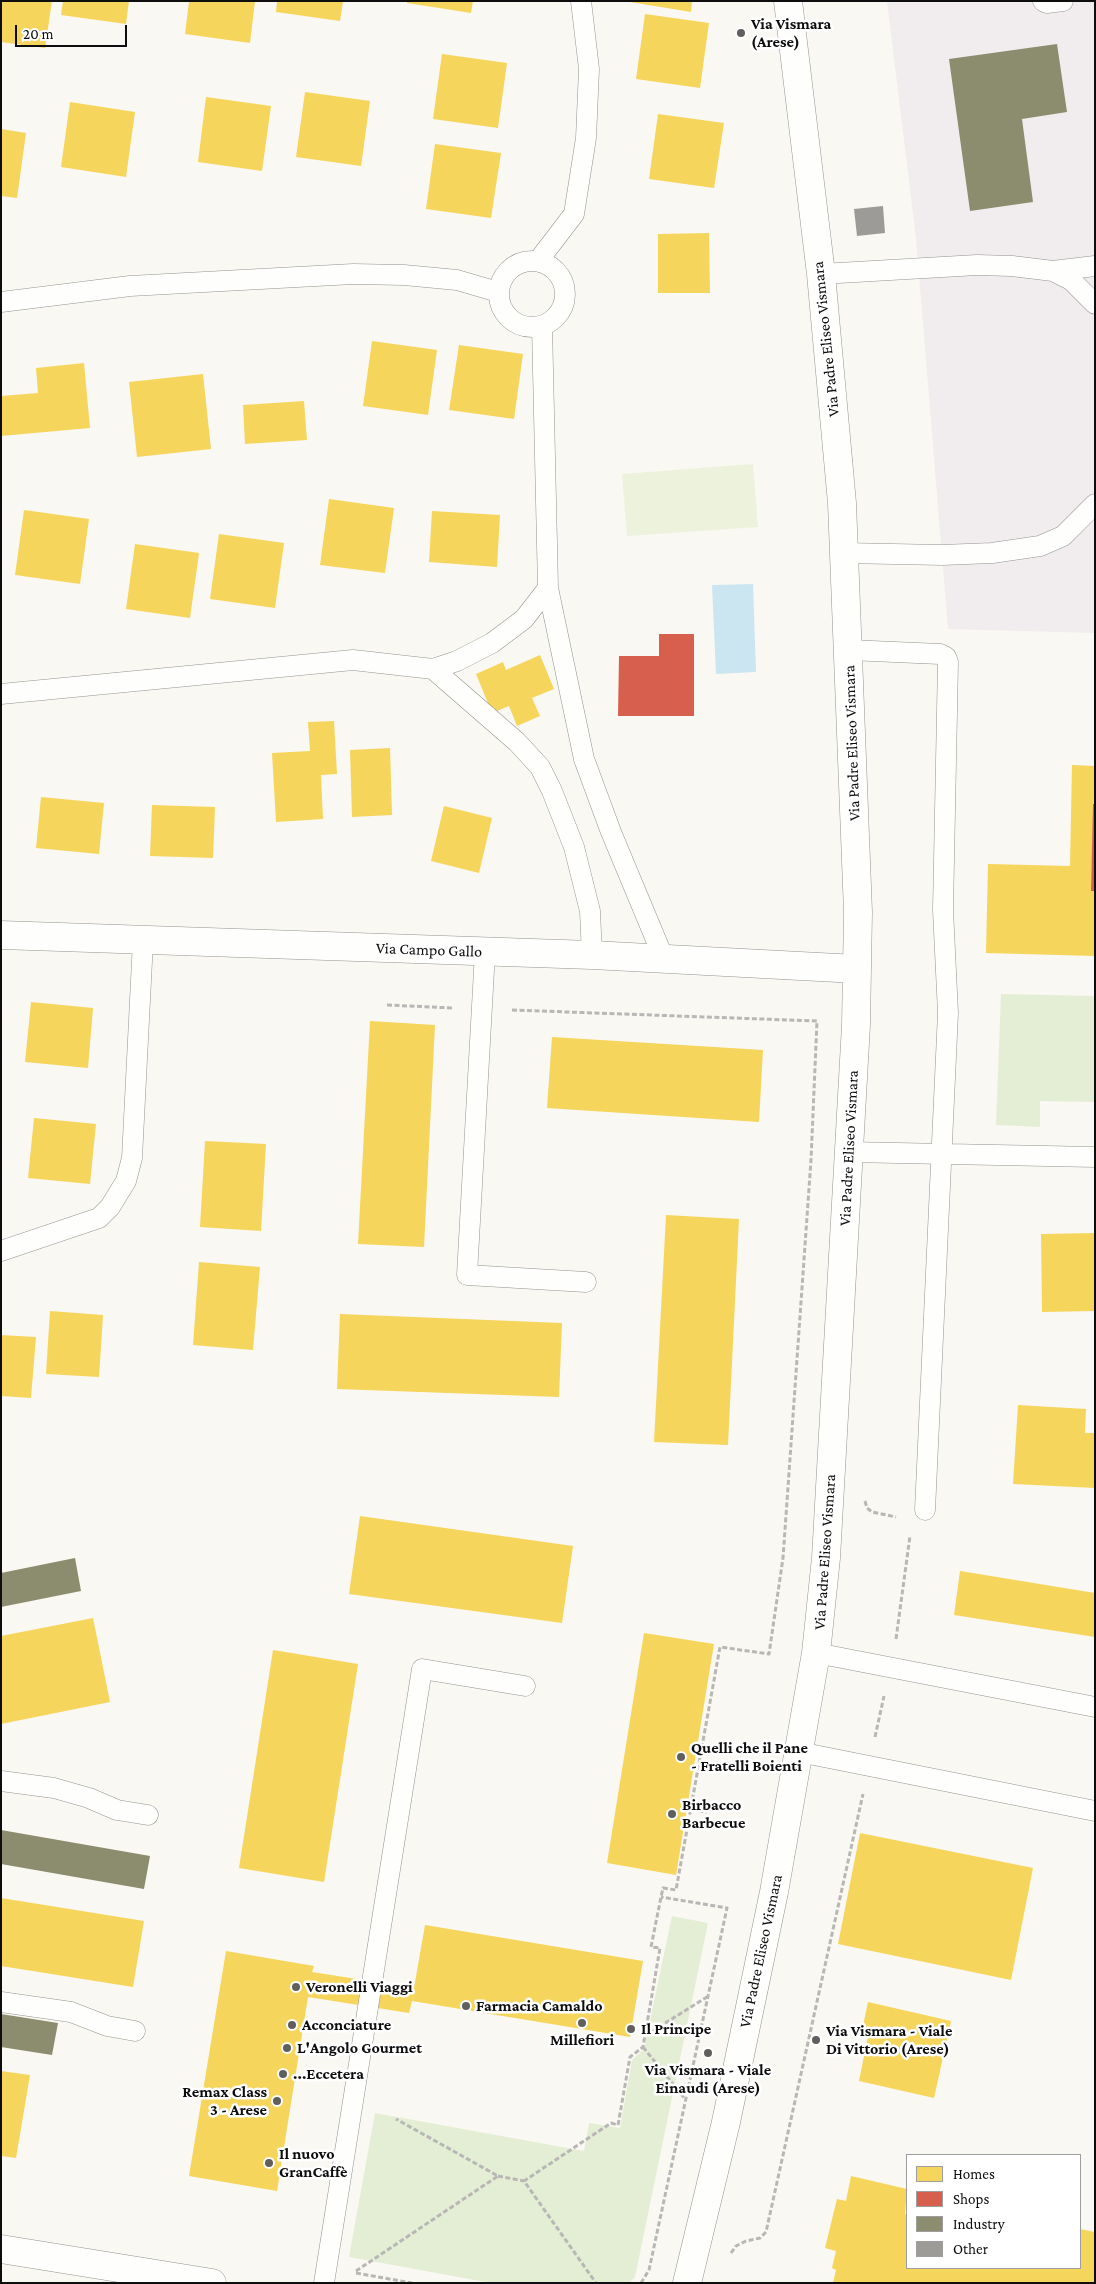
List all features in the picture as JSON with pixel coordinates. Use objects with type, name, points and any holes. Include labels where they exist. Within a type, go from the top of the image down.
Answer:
[{"type":"street","name":"Via Padre Eliseo Vismara","points":[[687,2283],[726,2122],[774,1892],[816,1652],[826,1558],[857,969],[858,912],[844,553],[821,274],[788,1]]},
{"type":"street","name":"Via Campo Gallo","points":[[1,935],[592,956],[857,969]]},
{"type":"street","points":[[1,2249],[74,2272],[212,2283]]},
{"type":"lane","points":[[538,261],[574,214],[586,138],[589,69],[581,1]]},
{"type":"lane","points":[[1043,1],[1047,3],[1063,1]]},
{"type":"lane","points":[[526,261],[538,261],[548,265],[557,272],[563,282],[566,293],[564,304],[558,314],[542,326],[520,326],[511,320],[499,303],[498,292],[504,276],[516,264],[526,261]]},
{"type":"lane","points":[[821,274],[977,265],[1012,266],[1053,271],[1095,266]]},
{"type":"lane","points":[[1053,271],[1071,280],[1095,304]]},
{"type":"lane","points":[[1,302],[130,286],[353,274],[404,275],[458,280],[498,292]]},
{"type":"lane","points":[[542,326],[548,588],[584,760],[611,832],[664,959]]},
{"type":"lane","points":[[844,553],[942,555],[992,553],[1040,546],[1063,536],[1095,504]]},
{"type":"lane","points":[[1,694],[353,660],[433,669],[457,661],[492,643],[524,619],[548,588]]},
{"type":"lane","points":[[849,650],[940,654],[946,657],[948,662],[943,910],[948,1013],[925,1510]]},
{"type":"lane","points":[[433,669],[517,742],[540,766],[574,847],[590,911],[592,956]]},
{"type":"lane","points":[[1,1251],[99,1218],[110,1207],[126,1181],[132,1158],[143,941]]},
{"type":"lane","points":[[485,952],[467,1275],[586,1282]]},
{"type":"lane","points":[[848,1152],[1095,1157]]},
{"type":"lane","points":[[816,1652],[1095,1707]]},
{"type":"lane","points":[[324,2283],[422,1669],[525,1686]]},
{"type":"lane","points":[[799,1752],[1095,1811]]},
{"type":"lane","points":[[1,1781],[54,1788],[89,1798],[117,1810],[148,1815]]},
{"type":"lane","points":[[1,2002],[71,2012],[107,2026],[135,2031]]},
{"type":"path","points":[[387,1005],[817,1021],[811,1160],[783,1558],[769,1654],[720,1647],[676,1890],[663,1888],[661,1897],[652,1947],[660,1948],[646,2035],[643,2047],[630,2057],[618,2125],[611,2123],[524,2181]]},
{"type":"path","points":[[864,1498],[867,1508],[872,1512],[899,1517]]},
{"type":"path","points":[[730,2256],[736,2246],[746,2241],[760,2238],[766,2232],[895,1644],[911,1533]]},
{"type":"path","points":[[691,1810],[707,1812]]},
{"type":"path","points":[[641,2283],[649,2270],[727,1908],[661,1897]]},
{"type":"path","points":[[646,2035],[707,1997]]},
{"type":"path","points":[[643,2047],[685,2100]]},
{"type":"path","points":[[396,2119],[498,2176],[524,2181],[596,2283]]},
{"type":"path","points":[[412,2283],[354,2272],[498,2176]]},
{"type":"shaded area","points":[[887,1],[1095,1],[1095,633],[948,629],[916,238]]},
{"type":"green space","points":[[753,464],[758,527],[627,536],[622,474]]},
{"type":"green space","points":[[1001,994],[1095,996],[1095,1102],[1040,1101],[1040,1127],[996,1125]]},
{"type":"green space","points":[[672,1916],[708,1923],[635,2277],[629,2283],[491,2283],[349,2257],[375,2113],[584,2151],[589,2123],[620,2128],[632,2060],[644,2049]]},
{"type":"water","points":[[753,584],[756,672],[716,674],[712,585]]},
{"type":"building: Homes","points":[[1,1],[52,1],[45,48],[1,42]]},
{"type":"building: Homes","points":[[63,1],[129,1],[126,24],[61,15]]},
{"type":"building: Homes","points":[[189,1],[255,1],[250,43],[185,34]]},
{"type":"building: Homes","points":[[277,1],[343,1],[340,21],[276,12]]},
{"type":"building: Homes","points":[[407,1],[473,1],[471,13],[407,3]]},
{"type":"building: Homes","points":[[624,1],[692,1],[691,12]]},
{"type":"building: Homes","points":[[645,14],[709,23],[700,88],[636,79]]},
{"type":"building: Homes","points":[[442,54],[507,63],[498,128],[433,119]]},
{"type":"building: Homes","points":[[305,92],[370,101],[361,166],[296,157]]},
{"type":"building: Homes","points":[[206,97],[271,106],[262,171],[198,162]]},
{"type":"building: Homes","points":[[70,102],[135,112],[126,177],[61,167]]},
{"type":"building: Homes","points":[[658,114],[724,123],[714,188],[649,179]]},
{"type":"building: Homes","points":[[1,129],[26,133],[17,198],[1,196]]},
{"type":"building: Homes","points":[[435,144],[501,153],[491,218],[426,209]]},
{"type":"building: Homes","points":[[709,233],[710,293],[658,293],[658,234]]},
{"type":"building: Homes","points":[[372,341],[437,350],[428,415],[363,406]]},
{"type":"building: Homes","points":[[459,345],[523,354],[514,419],[449,410]]},
{"type":"building: Homes","points":[[84,363],[90,428],[1,436],[1,396],[38,393],[36,368]]},
{"type":"building: Homes","points":[[203,374],[211,449],[137,457],[129,382]]},
{"type":"building: Homes","points":[[304,401],[307,440],[245,444],[243,405]]},
{"type":"building: Homes","points":[[329,499],[394,508],[385,573],[320,565]]},
{"type":"building: Homes","points":[[24,510],[89,519],[80,584],[15,575]]},
{"type":"building: Homes","points":[[432,511],[500,515],[497,567],[429,562]]},
{"type":"building: Homes","points":[[219,534],[284,543],[275,608],[210,599]]},
{"type":"building: Homes","points":[[135,544],[199,553],[190,618],[126,609]]},
{"type":"building: Homes","points":[[540,655],[554,689],[532,698],[540,716],[517,726],[509,706],[492,713],[476,674],[503,662],[506,670]]},
{"type":"building: Homes","points":[[334,721],[337,774],[321,775],[323,819],[276,822],[272,753],[310,751],[308,722]]},
{"type":"building: Homes","points":[[390,748],[392,815],[352,817],[350,750]]},
{"type":"building: Homes","points":[[1072,765],[1095,766],[1091,891],[1095,891],[1095,956],[986,953],[988,864],[1070,866]]},
{"type":"building: Homes","points":[[41,797],[104,803],[99,854],[36,848]]},
{"type":"building: Homes","points":[[152,805],[215,807],[213,858],[150,856]]},
{"type":"building: Homes","points":[[444,806],[492,818],[479,873],[431,861]]},
{"type":"building: Homes","points":[[31,1002],[93,1008],[88,1068],[25,1062]]},
{"type":"building: Homes","points":[[370,1021],[435,1025],[424,1247],[358,1244]]},
{"type":"building: Homes","points":[[552,1037],[763,1050],[759,1122],[547,1108]]},
{"type":"building: Homes","points":[[34,1118],[96,1124],[90,1184],[28,1178]]},
{"type":"building: Homes","points":[[205,1141],[266,1144],[261,1231],[200,1227]]},
{"type":"building: Homes","points":[[666,1215],[739,1219],[728,1445],[654,1442]]},
{"type":"building: Homes","points":[[1095,1233],[1095,1311],[1042,1312],[1041,1234]]},
{"type":"building: Homes","points":[[199,1262],[260,1267],[253,1350],[193,1345]]},
{"type":"building: Homes","points":[[50,1311],[103,1315],[99,1377],[46,1374]]},
{"type":"building: Homes","points":[[340,1314],[562,1323],[559,1397],[337,1389]]},
{"type":"building: Homes","points":[[1,1335],[36,1337],[31,1398],[1,1396]]},
{"type":"building: Homes","points":[[1018,1405],[1086,1409],[1085,1433],[1095,1433],[1095,1488],[1013,1484]]},
{"type":"building: Homes","points":[[360,1516],[573,1546],[562,1623],[349,1594]]},
{"type":"building: Homes","points":[[960,1571],[1095,1593],[1095,1637],[954,1615]]},
{"type":"building: Homes","points":[[93,1618],[110,1702],[1,1724],[1,1636]]},
{"type":"building: Homes","points":[[644,1633],[714,1644],[676,1875],[607,1863]]},
{"type":"building: Homes","points":[[273,1650],[358,1664],[324,1882],[239,1868]]},
{"type":"building: Homes","points":[[860,1833],[1033,1868],[1011,1980],[838,1944]]},
{"type":"building: Homes","points":[[1,1898],[144,1921],[133,1987],[1,1966]]},
{"type":"building: Homes","points":[[425,1925],[643,1961],[630,2037],[412,2001],[409,2013],[308,1997],[277,2191],[189,2176],[226,1951],[314,1966],[312,1972],[414,1988]]},
{"type":"building: Homes","points":[[868,2002],[951,2021],[934,2098],[859,2081],[868,2036],[861,2035]]},
{"type":"building: Homes","points":[[1,2071],[30,2075],[16,2158],[1,2156]]},
{"type":"building: Homes","points":[[851,2176],[906,2189],[906,2269],[1081,2269],[1081,2229],[1095,2232],[1095,2283],[833,2283],[836,2270],[832,2268],[836,2251],[825,2248],[837,2199],[846,2201]]},
{"type":"building: Shops","points":[[659,634],[694,634],[694,716],[618,716],[619,656],[659,656]]},
{"type":"building: Shops","points":[[1093,804],[1095,804],[1095,891],[1091,891]]},
{"type":"building: Industry","points":[[1057,44],[1067,112],[1022,119],[1033,202],[970,211],[949,59]]},
{"type":"building: Industry","points":[[75,1558],[81,1591],[1,1607],[1,1573]]},
{"type":"building: Industry","points":[[1,1830],[150,1856],[144,1889],[1,1864]]},
{"type":"building: Industry","points":[[1,2014],[58,2023],[52,2055],[1,2047]]},
{"type":"building: Other","points":[[883,206],[885,233],[857,236],[854,209]]},
{"type":"place","name":"Via Vismara (Arese)","points":[[741,33]]},
{"type":"place","name":"Quelli che il Pane - Fratelli Boienti","points":[[681,1757]]},
{"type":"place","name":"Birbacco Barbecue","points":[[672,1814]]},
{"type":"place","name":"Veronelli Viaggi","points":[[296,1987]]},
{"type":"place","name":"Farmacia Camaldo","points":[[466,2006]]},
{"type":"place","name":"Millefiori","points":[[582,2023]]},
{"type":"place","name":"Acconciature","points":[[292,2025]]},
{"type":"place","name":"Il Principe","points":[[631,2029]]},
{"type":"place","name":"Via Vismara - Viale Di Vittorio (Arese)","points":[[816,2040]]},
{"type":"place","name":"L'Angolo Gourmet","points":[[287,2048]]},
{"type":"place","name":"Via Vismara - Viale Einaudi (Arese)","points":[[708,2053]]},
{"type":"place","name":"...Eccetera","points":[[283,2074]]},
{"type":"place","name":"Remax Class 3 - Arese","points":[[277,2101]]},
{"type":"place","name":"Il nuovo GranCaffè","points":[[269,2163]]}]
